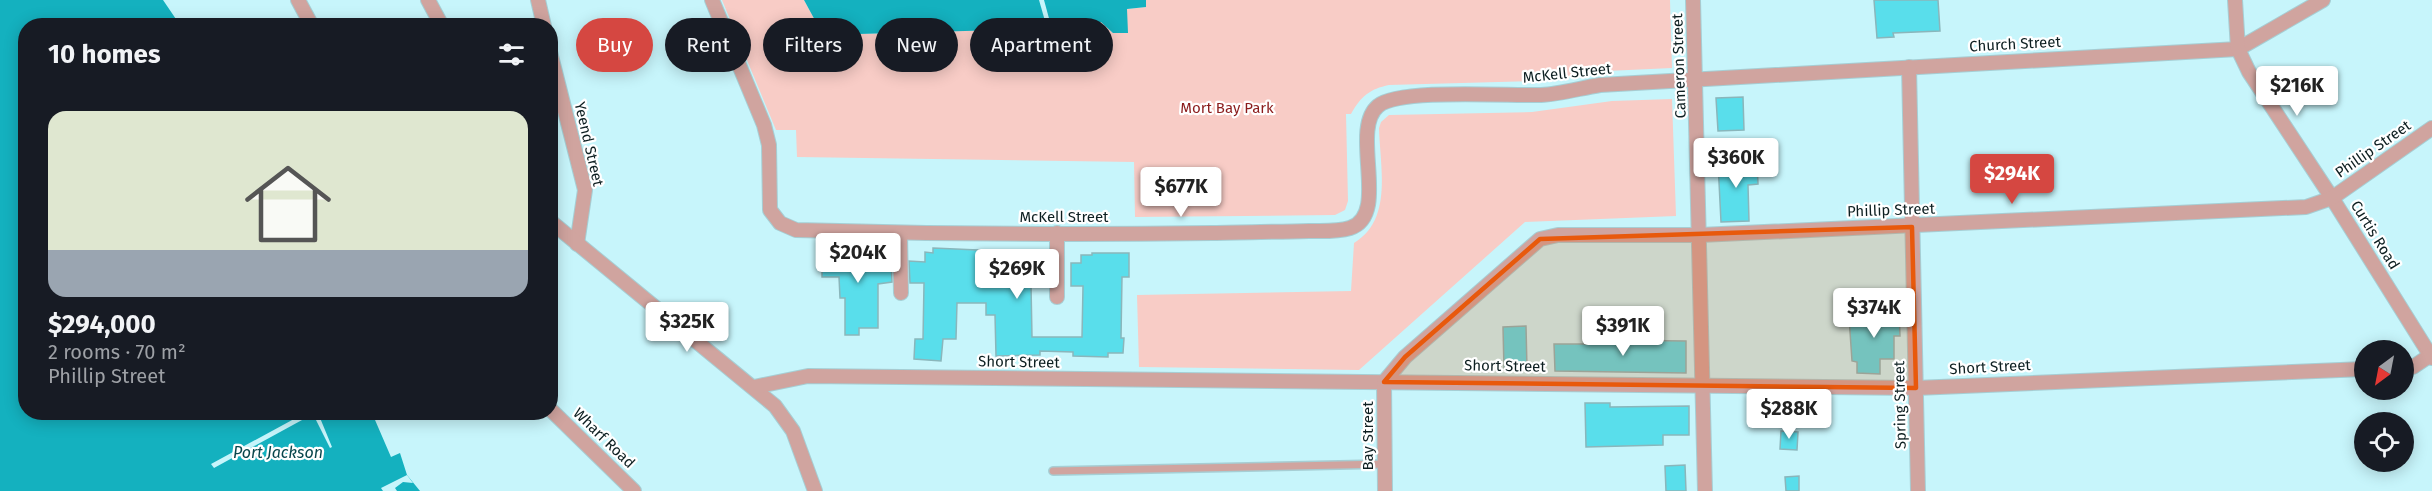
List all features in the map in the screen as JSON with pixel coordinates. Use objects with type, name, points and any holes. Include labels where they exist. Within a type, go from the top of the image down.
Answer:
[{"type":"street","points":[[298,0],[308,18]]},
{"type":"street","points":[[428,0],[438,18]]},
{"type":"street","points":[[538,0],[542,18]]},
{"type":"street","name":"McKell Street","points":[[712,0],[764,125],[769,145],[770,210],[780,223],[796,230],[900,233],[1289,232],[1352,227],[1361,219],[1368,205],[1368,129],[1371,115],[1378,106],[1392,99],[1443,95],[1544,95],[1600,85],[1696,79]]},
{"type":"street","name":"Cameron Street","points":[[1693,0],[1705,491]]},
{"type":"street","name":"Curtis Road","points":[[2235,0],[2238,49],[2249,72],[2332,198],[2431,356]]},
{"type":"street","name":"Church Street","points":[[1696,79],[2238,49],[2323,0]]},
{"type":"street","name":"Spring Street","points":[[1909,67],[1918,491]]},
{"type":"street","name":"Yeend Street","points":[[558,84],[585,190],[577,244]]},
{"type":"street","name":"Phillip Street","points":[[1384,382],[1404,357],[1540,239],[1558,235],[1700,235],[2306,207],[2332,198],[2432,128]]},
{"type":"street","points":[[558,231],[577,244],[754,387],[786,418],[815,491]]},
{"type":"street","points":[[900,233],[901,293]]},
{"type":"street","points":[[1057,233],[1057,297]]},
{"type":"street","points":[[2414,365],[2431,356]]},
{"type":"street","name":"Short Street","points":[[754,387],[808,376],[1916,388],[2354,369]]},
{"type":"street","name":"Bay Street","points":[[1384,382],[1385,491]]},
{"type":"street","name":"Wharf Road","points":[[558,417],[634,491]]},
{"type":"lane","points":[[1053,471],[1385,464]]},
{"type":"highlighted area","points":[[1912,227],[1916,388],[1384,382],[1405,357],[1540,239]]},
{"type":"green space","name":"Mort Bay Park","points":[[722,0],[804,0],[814,18],[763,18],[763,72],[863,72],[863,34],[875,34],[875,72],[958,72],[958,31],[970,31],[970,72],[1113,72],[1113,33],[1127,33],[1127,9],[1146,7],[1146,0],[1670,0],[1672,68],[1607,71],[1537,81],[1389,85],[1371,91],[1358,102],[1351,114],[1346,114],[1348,201],[1345,210],[1335,215],[1135,217],[1134,162],[797,157],[796,130],[776,130],[751,70],[751,18],[729,18]]},
{"type":"green space","points":[[1672,99],[1676,216],[1525,222],[1359,370],[1139,367],[1137,295],[1351,291],[1354,243],[1366,233],[1379,207],[1382,175],[1379,128],[1381,122],[1389,115],[1532,112],[1612,101]]},
{"type":"water","name":"Port Jackson","points":[[0,0],[163,0],[175,18],[18,18],[18,420],[375,420],[391,457],[400,453],[407,475],[420,491],[0,491]]},
{"type":"water","points":[[804,0],[1146,0],[1146,7],[1127,9],[1128,33],[1113,33],[1113,18],[970,18],[970,31],[958,31],[958,18],[875,18],[875,34],[863,34],[863,18],[814,18]]},
{"type":"pier","points":[[1039,0],[1044,0],[1049,18],[1044,18]]},
{"type":"pier","points":[[292,420],[302,420],[214,468],[211,464]]},
{"type":"pier","points":[[316,420],[321,420],[332,447],[330,448]]},
{"type":"pier","points":[[407,475],[413,483],[403,482],[395,488],[397,491],[383,491],[381,488]]},
{"type":"building","points":[[1874,0],[1938,0],[1940,31],[1893,33],[1894,37],[1877,38]]},
{"type":"building","points":[[1743,97],[1744,130],[1718,131],[1716,98]]},
{"type":"building","points":[[1757,161],[1758,184],[1748,185],[1749,221],[1721,222],[1718,162]]},
{"type":"building","points":[[829,248],[879,251],[879,260],[891,261],[892,282],[878,284],[878,328],[859,328],[859,335],[845,335],[845,298],[840,298],[839,277],[822,277],[822,259],[829,258]]},
{"type":"building","points":[[933,248],[1024,252],[1024,256],[1033,256],[1033,264],[1044,264],[1044,286],[1031,285],[1032,337],[1082,337],[1083,286],[1071,286],[1071,263],[1081,263],[1081,255],[1092,255],[1092,253],[1129,253],[1129,277],[1122,277],[1121,338],[1124,338],[1123,353],[1108,353],[1108,357],[1073,356],[1073,352],[1040,351],[1040,355],[996,356],[995,315],[986,315],[986,303],[957,303],[956,339],[943,339],[941,361],[914,359],[915,339],[923,339],[924,283],[910,283],[909,261],[925,262],[925,252],[933,253]]},
{"type":"building","points":[[1899,309],[1900,336],[1894,336],[1894,359],[1880,359],[1880,374],[1857,373],[1857,362],[1852,361],[1849,317],[1872,316],[1871,310]]},
{"type":"building","points":[[1526,326],[1527,369],[1504,370],[1503,327]]},
{"type":"building","points":[[1611,340],[1686,341],[1686,373],[1555,371],[1554,344],[1611,344]]},
{"type":"building","points":[[1585,403],[1610,403],[1610,407],[1689,406],[1689,435],[1663,435],[1663,445],[1586,447]]},
{"type":"building","points":[[1781,431],[1798,432],[1797,450],[1780,449]]},
{"type":"building","points":[[1685,465],[1686,491],[1666,491],[1665,466]]},
{"type":"building","points":[[1799,476],[1799,491],[1786,491],[1785,477]]}]
